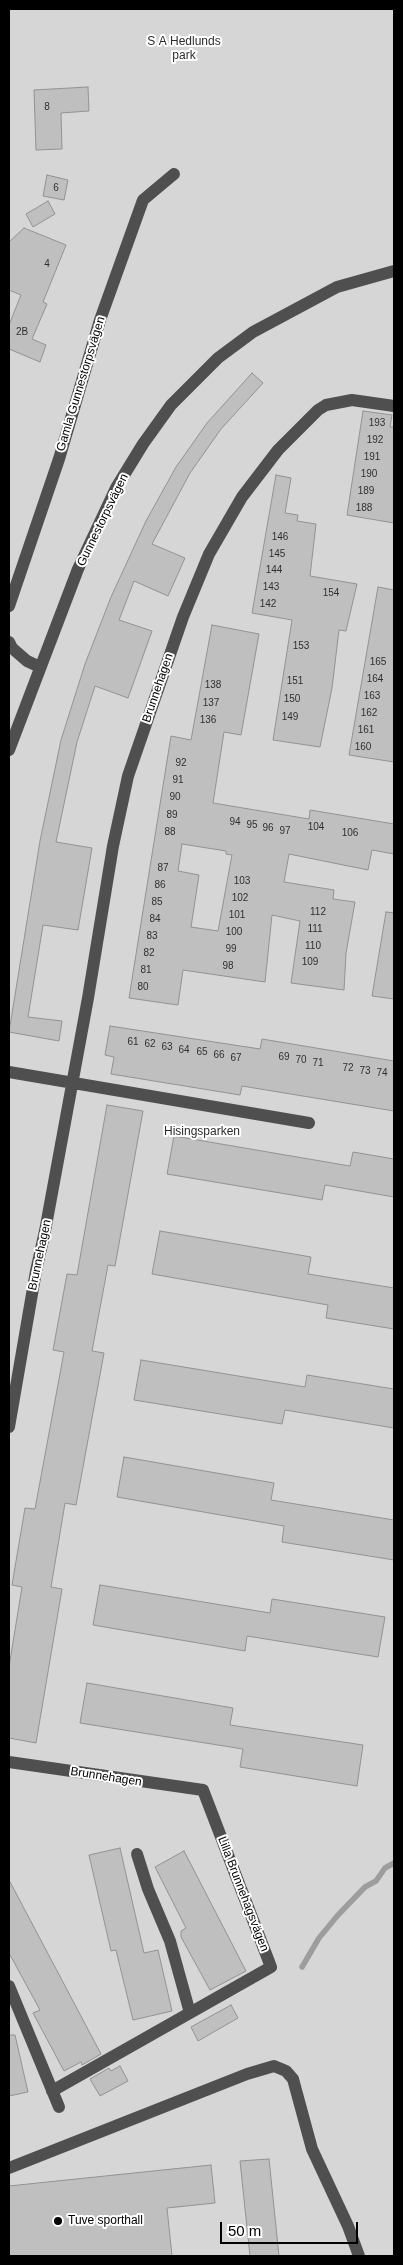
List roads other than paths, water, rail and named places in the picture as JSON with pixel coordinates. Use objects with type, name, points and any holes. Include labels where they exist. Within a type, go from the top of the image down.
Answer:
[{"type":"street","name":"Gamla Gunnestorpsvägen","points":[[9,606],[59,458],[100,320],[143,200],[174,174]]},
{"type":"street","name":"Gunnestorpsvägen","points":[[9,750],[78,569],[116,488],[143,444],[171,405],[218,358],[253,332],[337,287],[394,271]]},
{"type":"street","name":"Brunnehagen","points":[[9,1428],[88,998],[113,846],[128,776],[183,617],[210,554],[242,496],[278,450],[318,410],[340,401],[352,400],[394,406]]},
{"type":"street","points":[[9,642],[12,648],[27,661],[40,667]]},
{"type":"street","points":[[9,1072],[309,1123]]},
{"type":"street","name":"Brunnehagen","points":[[9,1762],[203,1790]]},
{"type":"street","name":"Lilla Brunnehagsvägen","points":[[52,2091],[271,1967],[203,1790]]},
{"type":"street","points":[[138,1854],[148,1889],[170,1941],[190,2013]]},
{"type":"street","points":[[9,1986],[59,2106]]},
{"type":"street","points":[[9,2168],[247,2074],[274,2066],[286,2071],[293,2079],[312,2149],[348,2226],[359,2256]]},
{"type":"waterway","points":[[302,1967],[319,1938],[338,1915],[365,1887],[376,1881],[385,1868],[394,1863]]},
{"type":"place","name":"Tuve sporthall","points":[[58,2221]]},
{"type":"park label","name":"S A Hedlunds park","points":[[184,49]]},
{"type":"park label","name":"Hisingsparken","points":[[202,1132]]}]
